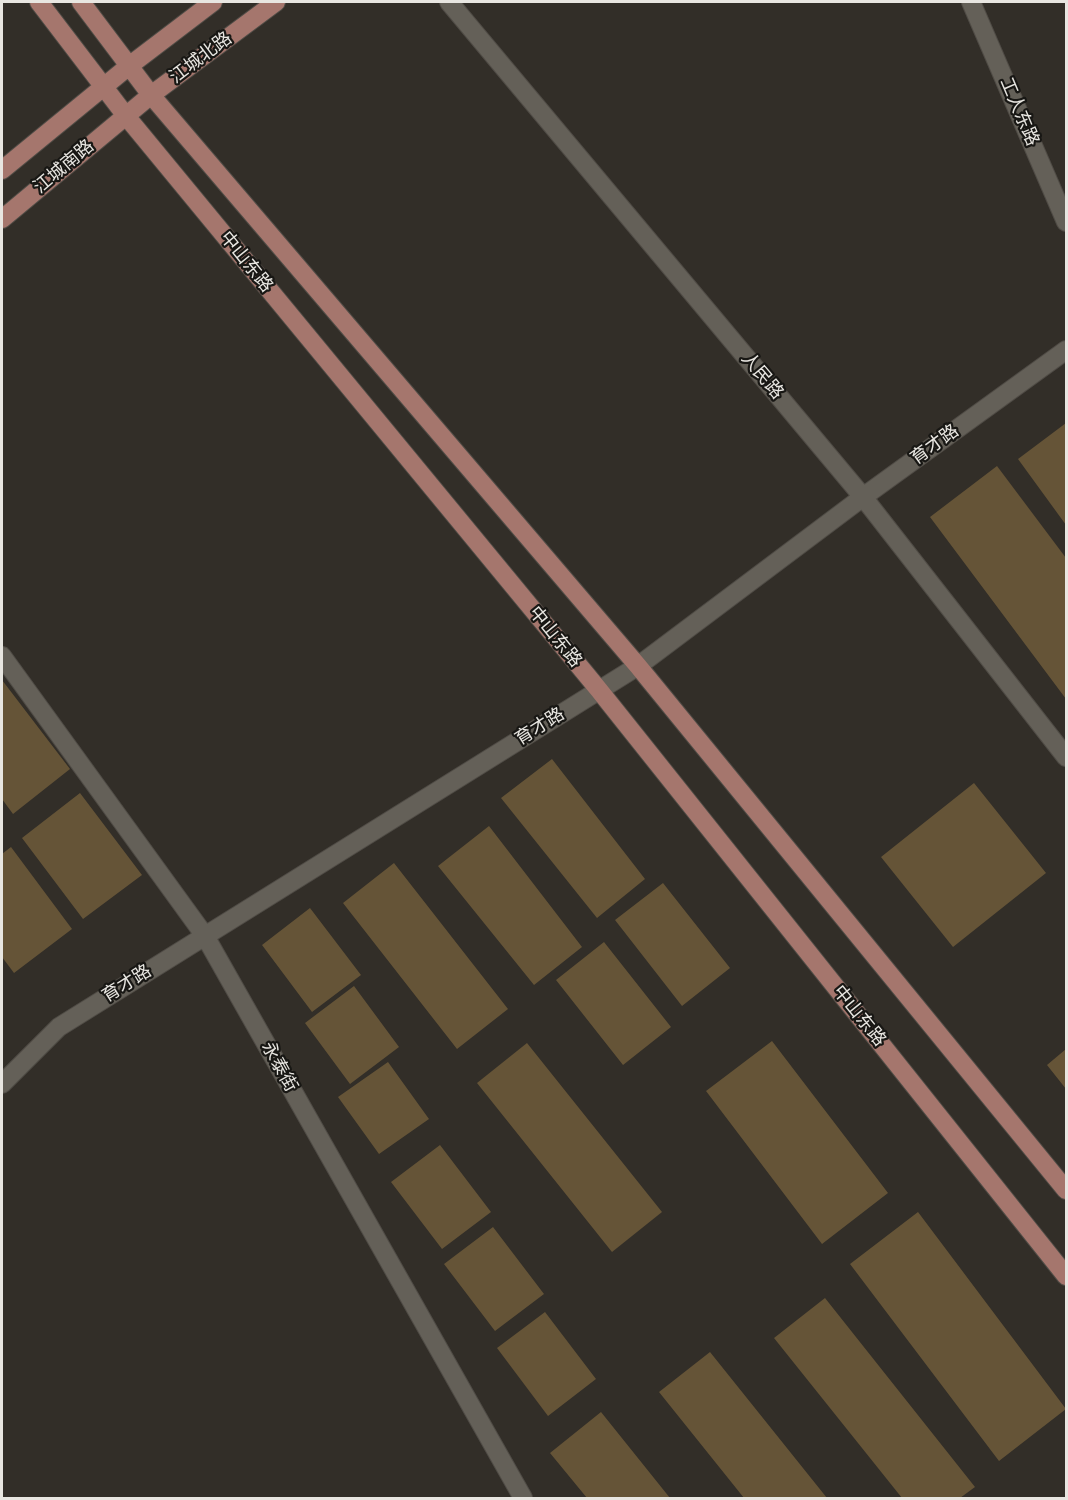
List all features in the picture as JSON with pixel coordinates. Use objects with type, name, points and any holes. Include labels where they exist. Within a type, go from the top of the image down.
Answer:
[{"type":"main road","name":"中山东路","points":[[39,2],[126,116],[599,690],[1066,1276]]},
{"type":"main road","name":"中山东路","points":[[81,2],[151,95],[638,666],[1066,1190]]},
{"type":"main road","name":"江城北路","points":[[104,86],[213,2]]},
{"type":"main road","name":"江城北路","points":[[126,116],[276,2]]},
{"type":"main road","name":"江城南路","points":[[2,170],[104,86]]},
{"type":"main road","name":"江城南路","points":[[2,219],[126,116]]},
{"type":"street","name":"人民路","points":[[449,2],[863,497],[1066,757]]},
{"type":"street","name":"工人东路","points":[[971,2],[1066,222]]},
{"type":"street","name":"育才路","points":[[2,1084],[59,1027],[638,666],[863,497],[1066,350]]},
{"type":"street","name":"永泰街","points":[[2,656],[205,936],[523,1498]]},
{"type":"building","points":[[1066,423],[1066,525],[1018,459]]},
{"type":"building","points":[[997,466],[1066,558],[1066,699],[930,517]]},
{"type":"building","points":[[2,680],[70,769],[13,814],[2,799]]},
{"type":"building","points":[[552,759],[645,879],[597,918],[501,798]]},
{"type":"building","points":[[974,783],[1046,873],[953,947],[881,857]]},
{"type":"building","points":[[80,793],[142,875],[83,919],[22,838]]},
{"type":"building","points":[[489,826],[582,947],[534,985],[438,866]]},
{"type":"building","points":[[11,847],[72,929],[14,973],[2,957],[2,854]]},
{"type":"building","points":[[394,863],[508,1009],[457,1049],[343,903]]},
{"type":"building","points":[[663,883],[730,968],[682,1006],[615,920]]},
{"type":"building","points":[[310,908],[361,975],[312,1012],[262,945]]},
{"type":"building","points":[[604,942],[671,1027],[623,1065],[556,980]]},
{"type":"building","points":[[354,986],[399,1047],[350,1084],[305,1023]]},
{"type":"building","points":[[772,1041],[888,1193],[822,1244],[706,1091]]},
{"type":"building","points":[[527,1043],[662,1212],[612,1252],[477,1083]]},
{"type":"building","points":[[1066,1049],[1066,1089],[1047,1065]]},
{"type":"building","points":[[388,1062],[429,1119],[379,1154],[338,1097]]},
{"type":"building","points":[[440,1145],[491,1212],[442,1249],[391,1182]]},
{"type":"building","points":[[918,1212],[1066,1409],[999,1461],[850,1264]]},
{"type":"building","points":[[493,1227],[544,1294],[495,1331],[444,1264]]},
{"type":"building","points":[[825,1298],[975,1487],[960,1498],[902,1498],[774,1338]]},
{"type":"building","points":[[545,1312],[596,1379],[548,1416],[497,1348]]},
{"type":"building","points":[[710,1352],[827,1498],[744,1498],[659,1392]]},
{"type":"building","points":[[601,1412],[670,1498],[587,1498],[550,1453]]}]
